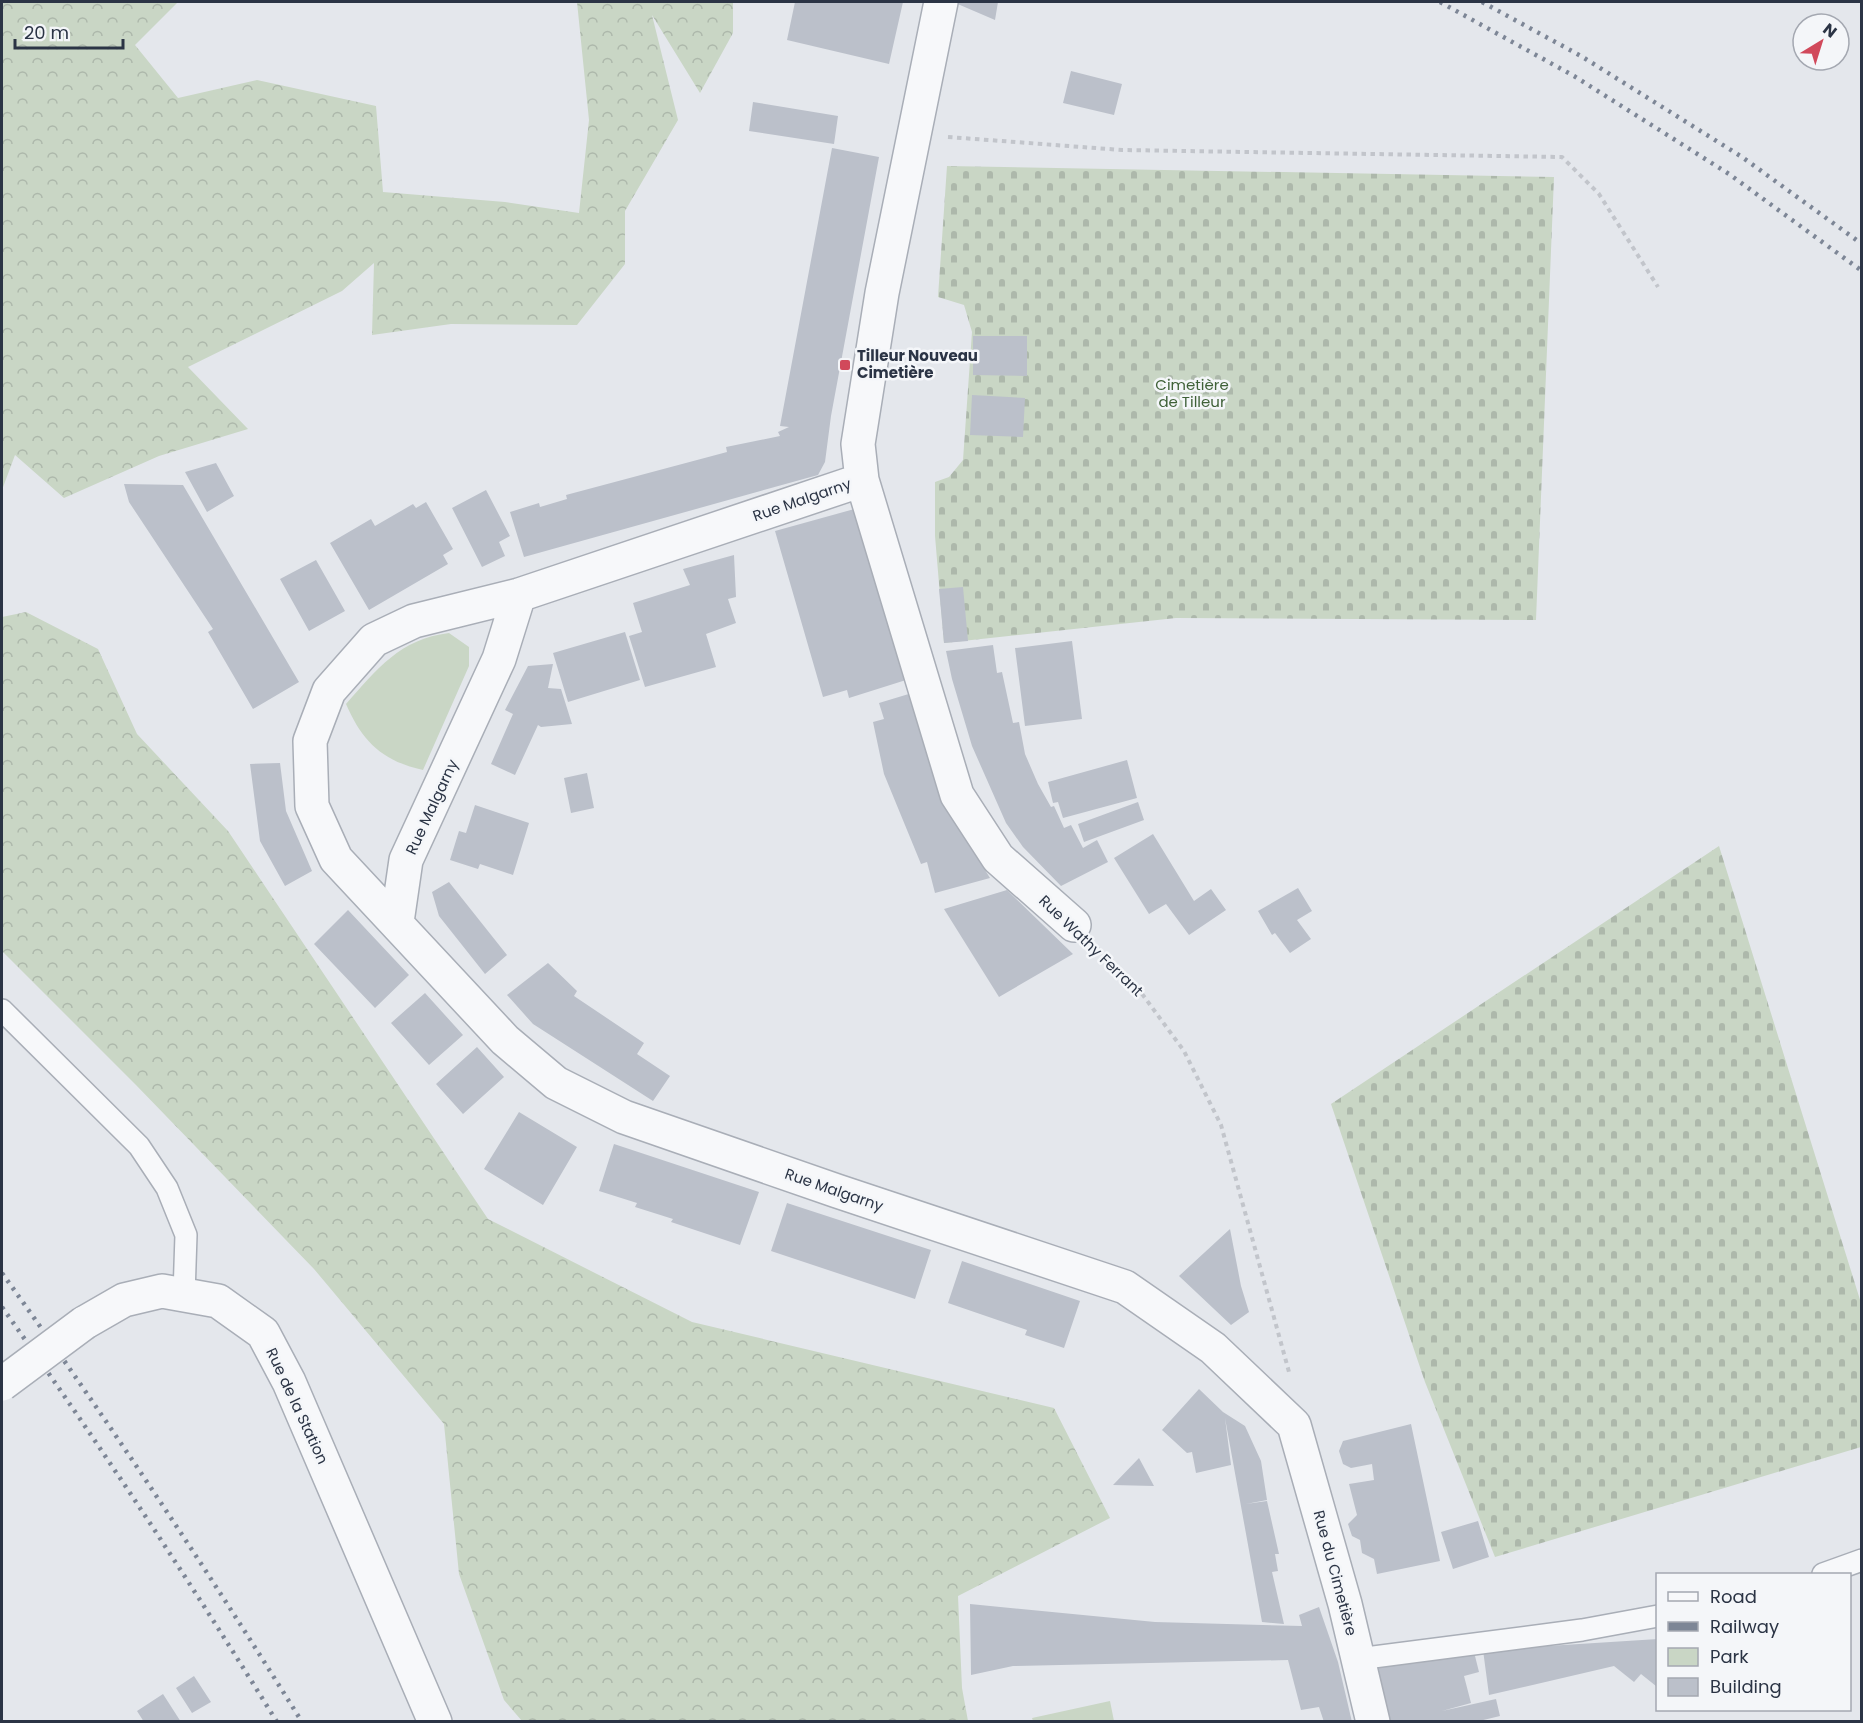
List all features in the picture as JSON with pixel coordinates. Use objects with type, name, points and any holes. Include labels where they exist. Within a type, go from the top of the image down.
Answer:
[{"type":"street","name":"Rue Malgarny","points":[[941,2],[882,293],[858,444],[862,480],[519,595],[414,621],[374,640],[329,691],[310,741],[312,806],[336,859],[505,1040],[556,1083],[624,1117],[1125,1287],[1213,1348],[1294,1425]]},
{"type":"street","name":"Rue Wathy Ferrant","points":[[862,480],[957,795],[998,858],[1074,926]]},
{"type":"street","name":"Rue Malgarny","points":[[397,922],[406,860],[499,659],[519,595]]},
{"type":"street","name":"Rue de la Station","points":[[2,1384],[84,1323],[124,1300],[162,1291],[218,1301],[263,1333],[289,1383],[435,1722]]},
{"type":"street","name":"Rue du Cimetière","points":[[1294,1425],[1373,1722]]},
{"type":"lane","points":[[2,1010],[139,1146],[167,1188],[186,1235],[184,1295]]},
{"type":"lane","points":[[1828,1573],[1862,1560]]},
{"type":"lane","points":[[1358,1659],[1582,1630],[1656,1616]]},
{"type":"path","points":[[915,134],[1122,150],[1562,157],[1599,194],[1658,287]]},
{"type":"path","name":"Rue Wathy Ferrant","points":[[1074,926],[1137,987],[1184,1051],[1221,1125],[1288,1368],[1294,1425]]},
{"type":"green space","points":[[2,2],[178,2],[135,45],[178,98],[257,80],[376,106],[383,192],[505,202],[579,213],[589,120],[577,2],[733,2],[733,33],[700,93],[652,15],[678,120],[625,211],[625,264],[577,325],[451,324],[372,335],[374,263],[342,291],[188,367],[248,429],[159,456],[64,498],[15,455],[2,490]]},
{"type":"green space","name":"Cimetière de Tilleur","points":[[947,166],[1554,177],[1536,620],[1176,618],[944,643],[935,536],[935,482],[949,477],[963,460],[972,332],[964,305],[938,297]]},
{"type":"green space","points":[[26,612],[98,649],[137,734],[228,831],[488,1219],[692,1322],[1054,1408],[1110,1518],[958,1596],[962,1688],[968,1721],[522,1721],[504,1700],[459,1574],[444,1424],[314,1269],[136,1085],[2,951],[2,617]]},
{"type":"green space","points":[[449,633],[469,647],[469,666],[423,770],[396,761],[375,748],[359,729],[346,704],[379,668],[403,649],[432,636]]},
{"type":"green space","points":[[1719,846],[1861,1303],[1861,1447],[1495,1557],[1425,1382],[1331,1104]]},
{"type":"green space","points":[[1110,1701],[1114,1721],[1033,1721],[1032,1718]]},
{"type":"building","points":[[795,2],[903,2],[889,64],[787,40]]},
{"type":"building","points":[[953,2],[998,2],[995,20]]},
{"type":"building","points":[[1071,71],[1122,84],[1114,115],[1063,103]]},
{"type":"building","points":[[753,102],[838,116],[834,144],[749,131]]},
{"type":"building","points":[[832,148],[879,157],[831,416],[825,462],[818,475],[524,557],[510,512],[539,503],[540,507],[567,499],[566,495],[727,452],[726,447],[780,436],[778,432],[789,427],[780,426]]},
{"type":"building","points":[[973,336],[1027,336],[1027,376],[973,375]]},
{"type":"building","points":[[972,395],[1025,398],[1023,437],[970,435]]},
{"type":"building","points":[[216,463],[234,496],[207,512],[185,472]]},
{"type":"building","points":[[124,484],[183,485],[299,682],[253,709],[208,632],[213,629],[129,502]]},
{"type":"building","points":[[486,490],[510,536],[499,542],[505,556],[482,567],[452,508]]},
{"type":"building","points":[[426,502],[453,549],[443,555],[448,564],[369,610],[330,543],[371,519],[375,526],[413,504],[416,508]]},
{"type":"building","points":[[858,508],[906,680],[849,698],[847,690],[823,697],[775,531]]},
{"type":"building","points":[[734,555],[736,597],[728,599],[736,623],[706,634],[716,667],[645,687],[629,636],[642,632],[633,603],[690,585],[683,569]]},
{"type":"building","points":[[316,560],[345,611],[309,631],[280,579]]},
{"type":"building","points":[[963,587],[968,641],[944,643],[939,589]]},
{"type":"building","points":[[625,632],[640,680],[568,702],[553,653]]},
{"type":"building","points":[[1072,641],[1082,719],[1025,726],[1015,648]]},
{"type":"building","points":[[993,645],[997,673],[1002,672],[1013,723],[1019,722],[1025,754],[1038,784],[1051,807],[1054,806],[1064,828],[1071,825],[1083,848],[1097,840],[1108,862],[1061,886],[1023,847],[1006,823],[972,746],[952,679],[946,651]]},
{"type":"building","points":[[553,664],[548,688],[561,689],[572,724],[541,727],[538,725],[515,775],[491,764],[513,714],[505,710],[528,666]]},
{"type":"building","points":[[912,693],[955,821],[990,878],[935,893],[927,862],[921,864],[884,774],[873,722],[884,719],[879,703]]},
{"type":"building","points":[[1127,760],[1137,798],[1063,818],[1058,802],[1053,803],[1048,782]]},
{"type":"building","points":[[280,763],[286,811],[312,871],[285,886],[260,841],[250,764]]},
{"type":"building","points":[[587,773],[594,808],[571,813],[564,778]]},
{"type":"building","points":[[1138,802],[1144,820],[1084,842],[1078,824]]},
{"type":"building","points":[[475,805],[529,823],[513,875],[480,864],[478,869],[450,860],[459,831],[466,833]]},
{"type":"building","points":[[1153,834],[1194,901],[1211,889],[1226,910],[1189,935],[1166,904],[1149,914],[1114,858]]},
{"type":"building","points":[[449,882],[507,955],[485,974],[439,916],[432,892]]},
{"type":"building","points":[[1298,888],[1312,911],[1297,920],[1311,939],[1290,953],[1275,933],[1272,935],[1258,911]]},
{"type":"building","points":[[1007,890],[1073,954],[999,997],[944,909]]},
{"type":"building","points":[[348,910],[409,975],[375,1008],[314,944]]},
{"type":"building","points":[[548,963],[577,991],[574,996],[644,1043],[637,1054],[670,1076],[653,1101],[533,1024],[507,995]]},
{"type":"building","points":[[425,993],[463,1035],[429,1065],[391,1023]]},
{"type":"building","points":[[477,1047],[504,1077],[463,1114],[436,1084]]},
{"type":"building","points":[[519,1112],[577,1147],[543,1205],[484,1169]]},
{"type":"building","points":[[614,1144],[759,1192],[740,1245],[671,1222],[673,1219],[635,1207],[637,1203],[599,1191]]},
{"type":"building","points":[[787,1203],[931,1250],[915,1299],[771,1251]]},
{"type":"building","points":[[1230,1229],[1241,1286],[1249,1312],[1231,1325],[1179,1276]]},
{"type":"building","points":[[962,1261],[1080,1301],[1064,1348],[1025,1335],[1027,1330],[948,1303]]},
{"type":"building","points":[[1199,1389],[1223,1412],[1245,1426],[1261,1461],[1267,1500],[1246,1504],[1267,1501],[1279,1554],[1275,1554],[1278,1571],[1272,1572],[1284,1624],[1262,1622],[1225,1418],[1231,1465],[1196,1473],[1192,1452],[1187,1453],[1162,1430]]},
{"type":"building","points":[[1411,1424],[1440,1561],[1377,1574],[1374,1559],[1362,1553],[1360,1540],[1352,1536],[1348,1524],[1357,1515],[1349,1484],[1374,1480],[1372,1464],[1351,1468],[1343,1464],[1339,1451],[1343,1441]]},
{"type":"building","points":[[1139,1458],[1154,1486],[1113,1485]]},
{"type":"building","points":[[1478,1521],[1489,1557],[1453,1569],[1441,1532]]},
{"type":"building","points":[[970,1604],[1155,1622],[1302,1626],[1299,1615],[1319,1607],[1338,1662],[1352,1722],[1324,1722],[1319,1707],[1301,1710],[1288,1660],[1013,1666],[971,1675]]},
{"type":"building","points":[[1656,1639],[1656,1686],[1641,1674],[1634,1682],[1614,1666],[1489,1695],[1483,1650]]},
{"type":"building","points":[[1474,1652],[1479,1672],[1464,1676],[1471,1703],[1442,1711],[1496,1699],[1500,1716],[1475,1722],[1389,1722],[1376,1665],[1419,1663],[1420,1656]]},
{"type":"building","points":[[194,1676],[211,1702],[192,1713],[176,1688]]},
{"type":"building","points":[[163,1694],[181,1722],[144,1722],[137,1711]]},
{"type":"railway","points":[[1440,2],[1574,76],[1729,174],[1862,271]]},
{"type":"railway","points":[[1482,2],[1581,56],[1742,157],[1862,244]]},
{"type":"railway","points":[[2,1273],[155,1494],[302,1722]]},
{"type":"railway","points":[[2,1307],[142,1512],[277,1722]]},
{"type":"place","name":"Tilleur Nouveau Cimetière","points":[[845,365]]}]
